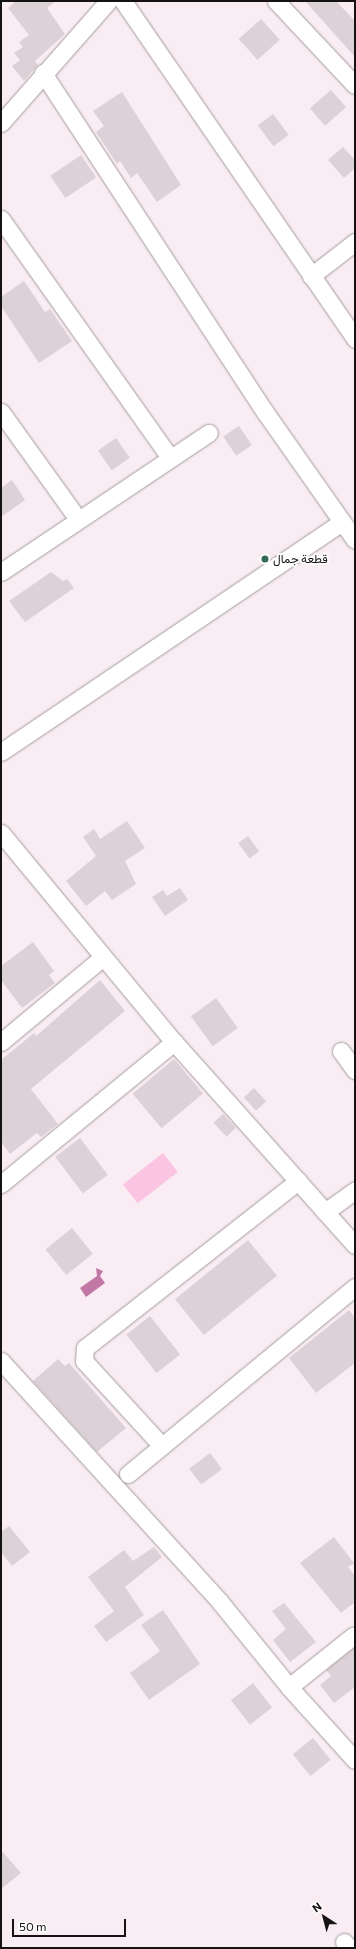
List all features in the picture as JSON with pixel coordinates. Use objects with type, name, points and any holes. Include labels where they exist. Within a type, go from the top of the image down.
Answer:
[{"type":"street","points":[[1,123],[108,1]]},
{"type":"street","points":[[123,1],[355,339]]},
{"type":"street","points":[[276,1],[355,85]]},
{"type":"street","points":[[43,74],[265,412],[355,540]]},
{"type":"street","points":[[1,219],[170,458]]},
{"type":"street","points":[[311,276],[355,242]]},
{"type":"street","points":[[1,412],[78,519]]},
{"type":"street","points":[[1,572],[78,519],[209,433]]},
{"type":"street","points":[[1,752],[342,522]]},
{"type":"street","points":[[1,833],[174,1042],[355,1245]]},
{"type":"street","points":[[1,1042],[103,957]]},
{"type":"street","points":[[1,1184],[174,1042]]},
{"type":"street","points":[[341,1051],[355,1070]]},
{"type":"street","points":[[162,1446],[84,1361],[85,1348],[298,1181]]},
{"type":"street","points":[[325,1212],[355,1190]]},
{"type":"street","points":[[128,1474],[355,1287]]},
{"type":"street","points":[[1,1361],[220,1602],[289,1687],[355,1760]]},
{"type":"street","points":[[289,1687],[353,1636]]},
{"type":"shaded area","points":[[163,1153],[178,1172],[138,1203],[123,1184]]},
{"type":"shaded area","points":[[96,1268],[103,1271],[100,1276],[105,1283],[86,1297],[80,1288],[97,1276]]},
{"type":"building","points":[[16,1],[56,1],[47,8],[65,34],[35,61],[38,65],[24,81],[12,66],[20,60],[14,53],[23,47],[19,42],[29,35],[8,8]]},
{"type":"building","points":[[305,1],[336,1],[355,21],[355,57]]},
{"type":"building","points":[[261,19],[280,40],[257,60],[239,39]]},
{"type":"building","points":[[331,90],[346,107],[325,126],[310,108]]},
{"type":"building","points":[[122,92],[181,185],[157,202],[137,173],[131,178],[120,161],[117,164],[96,132],[104,126],[93,111]]},
{"type":"building","points":[[273,114],[289,135],[273,146],[258,125]]},
{"type":"building","points":[[343,147],[355,160],[355,168],[344,178],[328,160]]},
{"type":"building","points":[[81,155],[96,177],[65,198],[50,176]]},
{"type":"building","points":[[24,281],[45,312],[50,309],[72,341],[39,363],[1,306],[1,297]]},
{"type":"building","points":[[239,426],[252,445],[236,456],[223,437]]},
{"type":"building","points":[[116,438],[130,458],[112,470],[98,451]]},
{"type":"building","points":[[12,480],[25,500],[1,517],[1,488]]},
{"type":"building","points":[[51,572],[63,581],[67,579],[74,588],[25,622],[9,601]]},
{"type":"building","points":[[127,821],[145,848],[125,861],[136,884],[112,900],[105,891],[86,906],[66,881],[96,856],[83,837],[94,829],[100,839]]},
{"type":"building","points":[[248,836],[259,851],[249,858],[238,843]]},
{"type":"building","points":[[180,888],[188,900],[165,916],[152,897],[163,890],[167,896]]},
{"type":"building","points":[[33,942],[54,971],[49,975],[55,983],[22,1008],[1,980],[1,966]]},
{"type":"building","points":[[100,980],[125,1011],[31,1089],[58,1124],[41,1137],[37,1133],[10,1154],[1,1142],[1,1060],[34,1033],[36,1036]]},
{"type":"building","points":[[216,998],[238,1028],[213,1046],[191,1016]]},
{"type":"building","points":[[174,1059],[203,1093],[162,1128],[133,1094]]},
{"type":"building","points":[[254,1088],[266,1101],[256,1111],[244,1098]]},
{"type":"building","points":[[223,1114],[236,1128],[226,1137],[213,1123]]},
{"type":"building","points":[[80,1138],[108,1175],[83,1193],[55,1157]]},
{"type":"building","points":[[72,1228],[93,1254],[66,1275],[46,1249]]},
{"type":"building","points":[[248,1240],[277,1276],[204,1335],[175,1299]]},
{"type":"building","points":[[349,1310],[355,1318],[355,1363],[316,1393],[289,1358]]},
{"type":"building","points":[[150,1316],[180,1355],[157,1373],[126,1334]]},
{"type":"building","points":[[58,1359],[65,1366],[69,1363],[126,1428],[97,1452],[33,1381]]},
{"type":"building","points":[[210,1453],[222,1469],[201,1485],[189,1469]]},
{"type":"building","points":[[9,1526],[30,1552],[12,1566],[1,1552],[1,1532]]},
{"type":"building","points":[[334,1537],[354,1563],[348,1567],[355,1576],[355,1602],[341,1613],[300,1563]]},
{"type":"building","points":[[154,1547],[162,1557],[125,1587],[144,1615],[106,1642],[94,1626],[114,1611],[88,1577],[124,1550],[133,1561]]},
{"type":"building","points":[[284,1603],[316,1642],[290,1662],[273,1640],[286,1629],[272,1611]]},
{"type":"building","points":[[163,1610],[200,1664],[149,1700],[130,1673],[160,1651],[141,1625]]},
{"type":"building","points":[[355,1647],[355,1687],[334,1703],[320,1685],[331,1676],[326,1670]]},
{"type":"building","points":[[253,1683],[272,1707],[250,1725],[231,1700]]},
{"type":"building","points":[[313,1738],[331,1760],[310,1776],[293,1754]]},
{"type":"building","points":[[1,1850],[21,1873],[1,1889]]},
{"type":"place","name":"قطعة جمال","points":[[265,559]]}]
